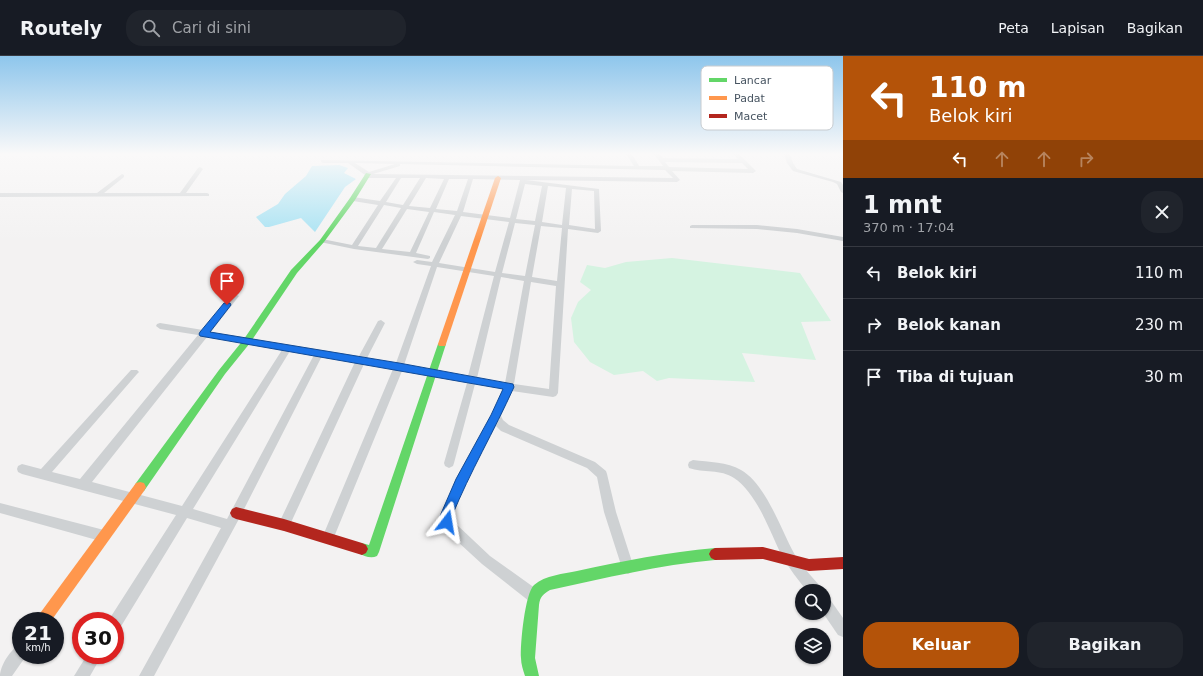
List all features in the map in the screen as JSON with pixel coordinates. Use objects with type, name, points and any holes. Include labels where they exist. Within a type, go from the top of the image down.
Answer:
[{"type":"street","points":[[99,194],[113,183]]},
{"type":"street","points":[[182,194],[191,183]]},
{"type":"street","points":[[49,612],[222,372],[247,341],[294,272],[322,241],[363,183]]},
{"type":"street","points":[[354,247],[394,183]]},
{"type":"street","points":[[378,250],[420,183]]},
{"type":"street","points":[[412,255],[445,183]]},
{"type":"street","points":[[328,538],[399,366],[437,261],[459,214],[469,183]]},
{"type":"street","points":[[236,513],[284,525],[373,552],[496,183]]},
{"type":"street","points":[[449,463],[472,380],[522,183]]},
{"type":"street","points":[[536,183],[568,188],[597,190]]},
{"type":"street","points":[[353,199],[381,204],[598,231],[597,183]]},
{"type":"street","points":[[534,596],[486,560],[450,527],[446,516],[462,479],[496,416],[509,387],[545,185]]},
{"type":"street","points":[[160,326],[399,366],[509,387],[553,393],[568,188]]},
{"type":"street","points":[[0,195],[207,195]]},
{"type":"street","points":[[692,227],[757,227],[797,231],[843,239]]},
{"type":"street","points":[[322,241],[412,255],[467,269],[560,284]]},
{"type":"street","points":[[417,262],[437,261]]},
{"type":"street","points":[[83,484],[235,296]]},
{"type":"street","points":[[284,525],[361,360],[381,322]]},
{"type":"street","points":[[122,612],[288,348]]},
{"type":"street","points":[[146,676],[236,513],[319,353]]},
{"type":"street","points":[[44,474],[134,372]]},
{"type":"street","points":[[496,416],[499,423],[505,428],[591,465],[602,474],[610,512],[628,568]]},
{"type":"street","points":[[694,465],[730,470],[739,474],[745,480],[759,499],[792,560],[810,584]]},
{"type":"street","points":[[22,469],[132,497],[229,525]]},
{"type":"street","points":[[0,508],[104,536]]},
{"type":"street","points":[[524,676],[532,634],[532,605],[534,596],[539,589],[549,584],[693,557],[737,554],[772,554],[804,564],[817,565],[843,563]]},
{"type":"street","points":[[831,613],[843,630]]},
{"type":"street","points":[[528,658],[532,676]]},
{"type":"street","points":[[3,676],[12,664]]},
{"type":"street","points":[[81,676],[88,664]]},
{"type":"green space","points":[[672,258],[800,273],[831,321],[801,322],[816,360],[742,353],[755,382],[669,378],[657,381],[643,371],[614,375],[590,362],[574,342],[571,318],[578,302],[591,290],[580,282],[587,265],[605,268],[626,262]]},
{"type":"water","points":[[298,183],[351,183],[345,187],[315,232],[301,218],[265,227],[256,217],[278,204],[285,194]]},
{"type":"traffic: fast","points":[[140,487],[222,372],[247,341],[294,272],[322,241],[353,199],[363,183]]},
{"type":"traffic: fast","points":[[362,549],[373,552],[442,344]]},
{"type":"traffic: fast","points":[[532,676],[528,658],[532,605],[534,596],[539,589],[549,584],[632,566],[715,554]]},
{"type":"traffic: slow","points":[[442,344],[496,183]]},
{"type":"traffic: slow","points":[[50,612],[140,487]]},
{"type":"traffic: jam","points":[[236,513],[284,525],[362,549]]},
{"type":"traffic: jam","points":[[715,554],[763,553],[809,565],[843,563]]},
{"type":"route","points":[[227,305],[204,334],[399,366],[509,387],[496,416],[462,479],[446,516],[447,522]]}]
